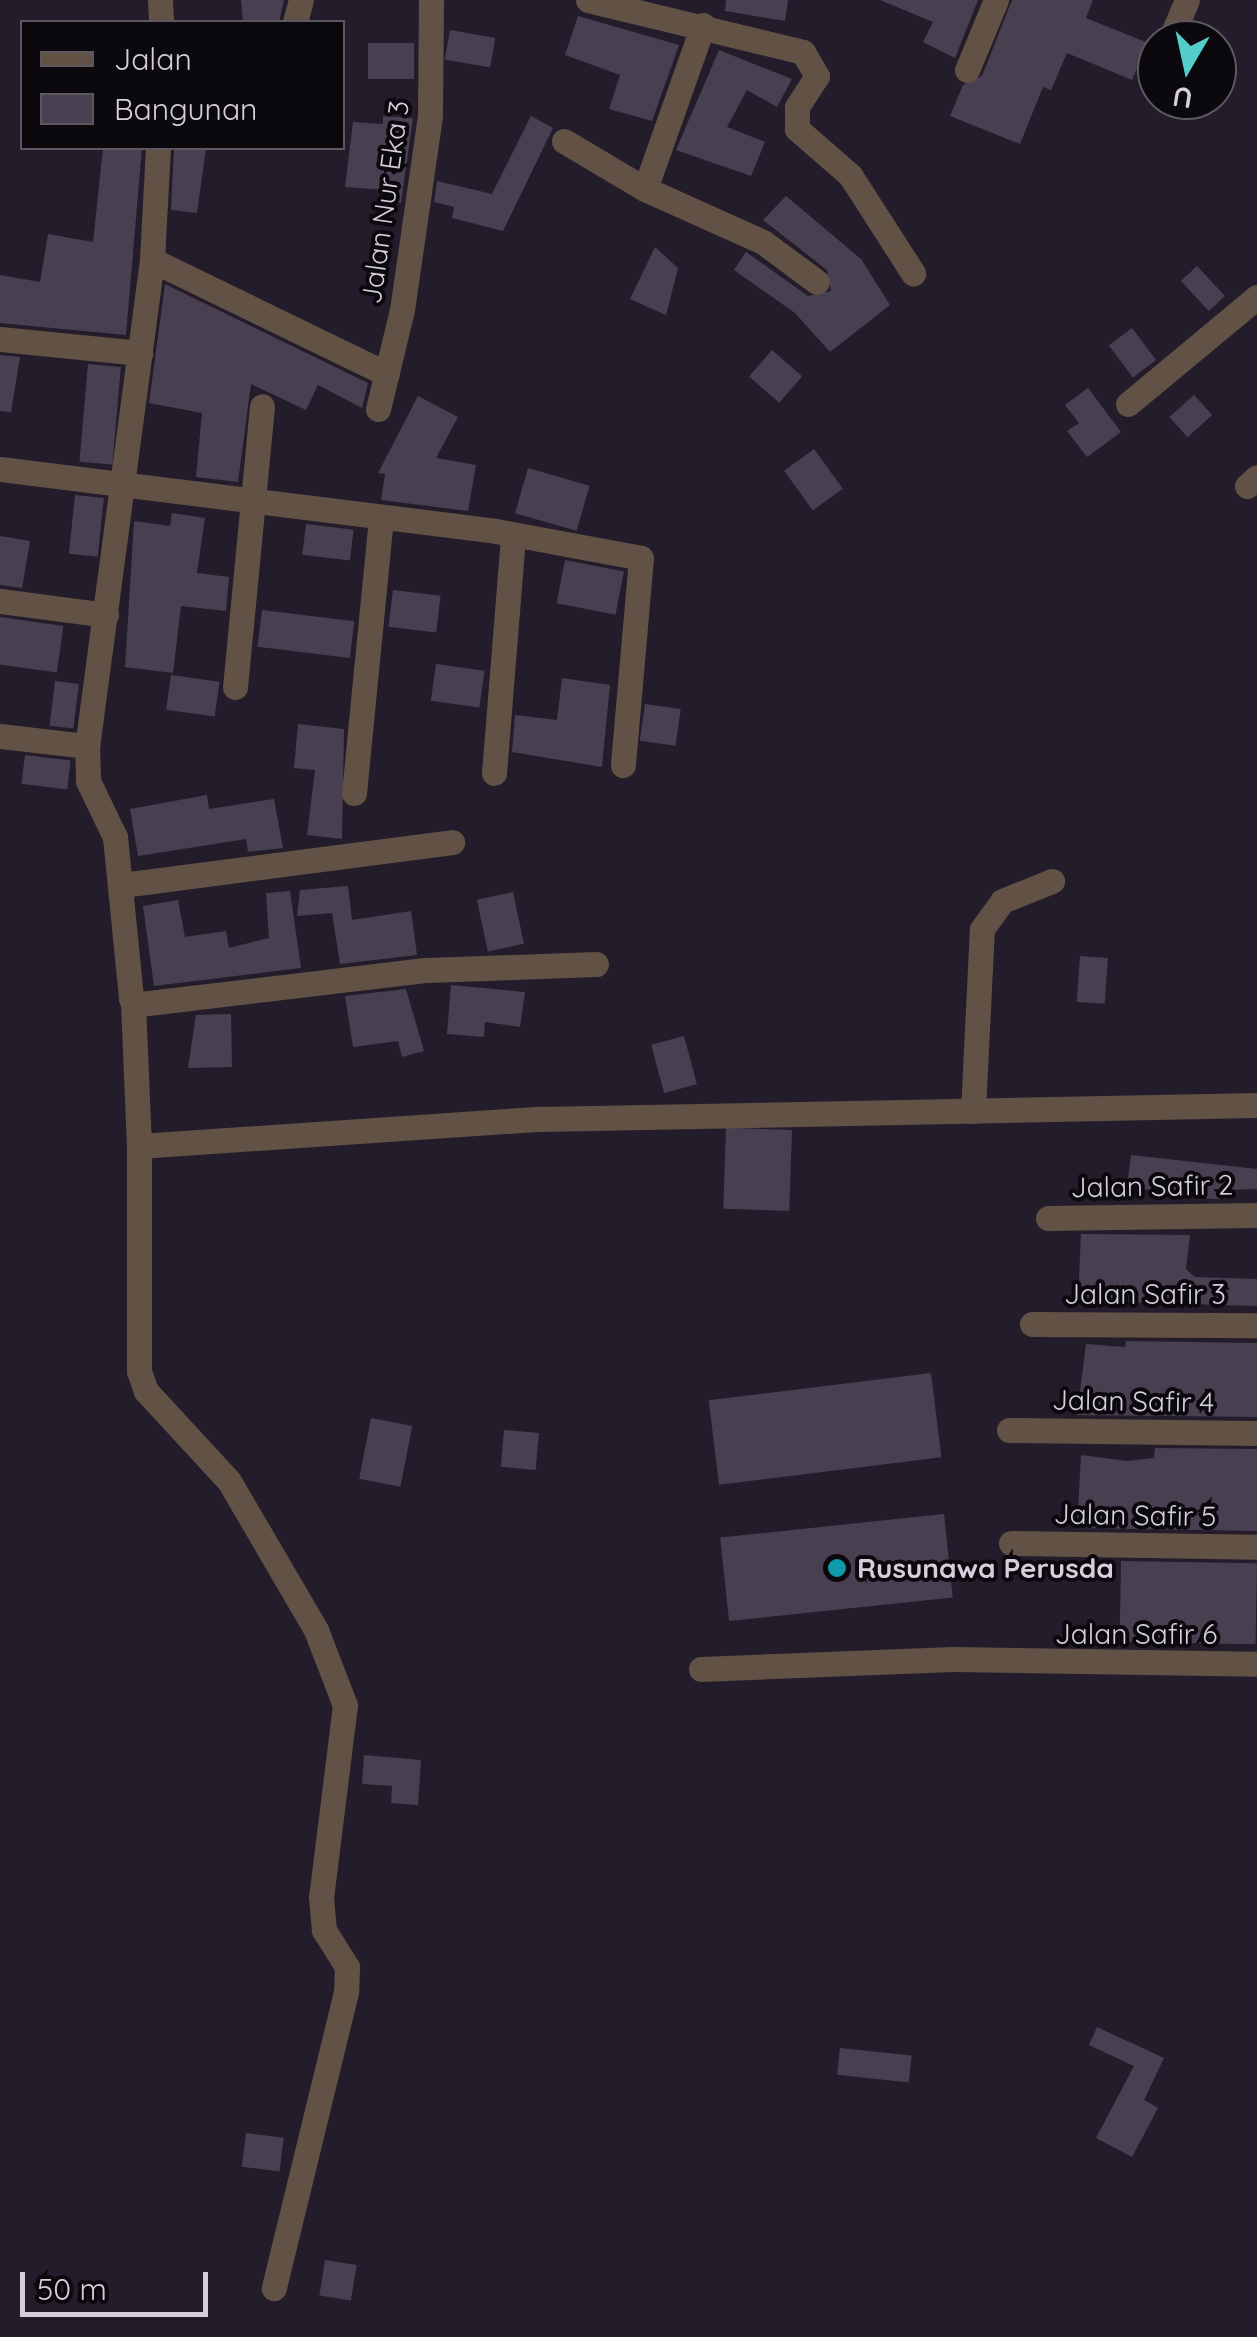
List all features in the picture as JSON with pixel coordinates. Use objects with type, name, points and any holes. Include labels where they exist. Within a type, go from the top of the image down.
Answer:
[{"type":"street","name":"Jalan Nur Eka 3","points":[[378,409],[430,115],[431,0]]},
{"type":"street","points":[[588,0],[672,8],[703,25],[786,46],[816,63],[817,76],[797,107],[797,129],[850,175],[913,274]]},
{"type":"street","points":[[967,70],[996,0]]},
{"type":"street","points":[[645,190],[703,25]]},
{"type":"street","points":[[564,141],[645,190],[737,228],[817,282]]},
{"type":"street","points":[[158,150],[152,260],[88,746],[88,782],[109,811],[122,884],[134,1003],[139,1146],[139,1370],[146,1391],[229,1481],[316,1630],[345,1705],[321,1897],[324,1930],[347,1966],[346,1992],[274,2288]]},
{"type":"street","points":[[152,260],[387,374]]},
{"type":"street","points":[[1128,404],[1257,297]]},
{"type":"street","points":[[0,340],[140,353]]},
{"type":"street","points":[[236,687],[262,406]]},
{"type":"street","points":[[0,469],[254,505],[513,535],[645,564],[623,765]]},
{"type":"street","points":[[354,793],[382,518]]},
{"type":"street","points":[[494,773],[513,535]]},
{"type":"street","points":[[0,601],[106,616]]},
{"type":"street","points":[[0,736],[88,746]]},
{"type":"street","points":[[122,884],[452,842]]},
{"type":"street","points":[[973,1111],[982,929],[1002,900],[1052,881]]},
{"type":"street","points":[[134,1003],[427,970],[596,964]]},
{"type":"street","points":[[139,1146],[540,1119],[1257,1105]]},
{"type":"street","name":"Jalan Safir 2","points":[[1048,1218],[1257,1215]]},
{"type":"street","name":"Jalan Safir 3","points":[[1032,1324],[1257,1324]]},
{"type":"street","name":"Jalan Safir 4","points":[[1009,1430],[1257,1433]]},
{"type":"street","name":"Jalan Safir 5","points":[[1012,1543],[1257,1547]]},
{"type":"street","name":"Jalan Safir 6","points":[[701,1669],[1014,1663],[1257,1664]]},
{"type":"building","points":[[241,0],[284,0],[279,20],[243,20]]},
{"type":"building","points":[[726,0],[788,0],[785,21],[725,11]]},
{"type":"building","points":[[880,0],[978,0],[955,58],[923,42],[933,22]]},
{"type":"building","points":[[1012,0],[1093,0],[1086,18],[1137,39],[1137,68],[1132,80],[1067,53],[1051,90],[1043,87],[1020,144],[950,116],[963,85],[982,76]]},
{"type":"building","points":[[578,16],[679,45],[652,121],[609,109],[620,75],[565,55]]},
{"type":"building","points":[[450,30],[495,38],[490,68],[445,60]]},
{"type":"building","points":[[368,43],[414,43],[414,79],[368,79]]},
{"type":"building","points":[[719,50],[792,79],[777,107],[747,90],[727,127],[765,142],[751,176],[676,150]]},
{"type":"building","points":[[383,116],[413,118],[401,203],[386,202],[388,190],[345,187],[353,122],[383,124]]},
{"type":"building","points":[[531,116],[553,128],[503,231],[452,218],[454,207],[434,202],[437,181],[492,194]]},
{"type":"building","points":[[103,150],[142,150],[126,335],[0,323],[0,275],[40,282],[48,234],[93,242]]},
{"type":"building","points":[[174,150],[206,150],[197,213],[171,210]]},
{"type":"building","points":[[786,196],[861,259],[890,305],[830,352],[795,313],[734,270],[746,252],[808,296],[831,291],[827,270],[763,220]]},
{"type":"building","points":[[655,247],[678,268],[666,315],[630,299]]},
{"type":"building","points":[[1197,266],[1225,296],[1209,311],[1181,281]]},
{"type":"building","points":[[165,284],[368,383],[362,408],[318,385],[306,410],[251,384],[238,482],[196,477],[202,413],[149,403]]},
{"type":"building","points":[[1132,328],[1156,360],[1133,377],[1109,345]]},
{"type":"building","points":[[772,350],[802,376],[779,403],[749,376]]},
{"type":"building","points":[[0,355],[20,357],[11,412],[0,411]]},
{"type":"building","points":[[88,364],[121,367],[112,465],[79,462]]},
{"type":"building","points":[[1088,388],[1121,432],[1087,457],[1067,431],[1079,423],[1065,405]]},
{"type":"building","points":[[1194,395],[1212,415],[1188,437],[1169,417]]},
{"type":"building","points":[[418,396],[458,417],[436,458],[476,465],[468,511],[381,500],[385,474],[378,473]]},
{"type":"building","points":[[814,449],[843,489],[813,510],[784,471]]},
{"type":"building","points":[[528,468],[590,486],[577,531],[515,513]]},
{"type":"building","points":[[75,495],[104,498],[98,557],[69,554]]},
{"type":"building","points":[[172,513],[205,518],[197,573],[229,577],[226,611],[181,606],[173,673],[125,667],[134,521],[170,526]]},
{"type":"building","points":[[306,524],[354,530],[350,561],[302,555]]},
{"type":"building","points":[[0,536],[30,541],[22,588],[0,585]]},
{"type":"building","points":[[565,560],[624,571],[616,615],[557,603]]},
{"type":"building","points":[[393,590],[441,596],[436,633],[388,627]]},
{"type":"building","points":[[262,610],[354,621],[350,658],[257,647]]},
{"type":"building","points":[[0,617],[63,626],[57,672],[0,664]]},
{"type":"building","points":[[436,664],[485,671],[479,707],[431,701]]},
{"type":"building","points":[[171,675],[220,682],[215,716],[166,710]]},
{"type":"building","points":[[562,678],[610,685],[602,767],[512,752],[515,715],[557,720]]},
{"type":"building","points":[[55,681],[79,684],[73,729],[50,726]]},
{"type":"building","points":[[645,704],[681,709],[676,746],[640,741]]},
{"type":"building","points":[[298,724],[344,729],[342,839],[307,835],[315,770],[294,768]]},
{"type":"building","points":[[25,755],[71,761],[67,789],[21,784]]},
{"type":"building","points":[[207,795],[209,809],[274,799],[283,848],[248,852],[246,839],[138,856],[130,809]]},
{"type":"building","points":[[348,886],[352,920],[411,911],[417,955],[340,964],[332,913],[297,916],[300,890]]},
{"type":"building","points":[[290,891],[301,968],[154,986],[143,906],[178,900],[185,937],[226,931],[229,948],[269,938],[266,893]]},
{"type":"building","points":[[513,892],[524,944],[488,952],[477,900]]},
{"type":"building","points":[[1080,956],[1108,958],[1105,1004],[1077,1002]]},
{"type":"building","points":[[451,985],[525,992],[520,1027],[485,1022],[484,1037],[447,1034]]},
{"type":"building","points":[[406,989],[424,1051],[402,1057],[398,1041],[353,1047],[345,996]]},
{"type":"building","points":[[231,1014],[232,1067],[188,1068],[196,1015]]},
{"type":"building","points":[[684,1036],[697,1084],[664,1093],[651,1045]]},
{"type":"building","points":[[726,1128],[792,1130],[789,1211],[723,1209]]},
{"type":"building","points":[[1131,1155],[1257,1169],[1257,1189],[1227,1190],[1227,1199],[1213,1199],[1127,1187]]},
{"type":"building","points":[[1081,1234],[1190,1235],[1186,1269],[1195,1277],[1257,1279],[1257,1306],[1078,1301]]},
{"type":"building","points":[[1126,1341],[1257,1343],[1257,1417],[1077,1415],[1086,1344],[1125,1347]]},
{"type":"building","points":[[931,1373],[941,1457],[719,1485],[709,1400]]},
{"type":"building","points":[[371,1418],[412,1426],[400,1487],[359,1479]]},
{"type":"building","points":[[504,1430],[539,1433],[536,1470],[501,1467]]},
{"type":"building","points":[[1155,1448],[1257,1449],[1257,1531],[1077,1528],[1081,1455],[1127,1461],[1154,1458]]},
{"type":"building","name":"Rusunawa Perusda","points":[[944,1514],[953,1598],[729,1621],[720,1538]]},
{"type":"building","points":[[1121,1561],[1257,1563],[1256,1644],[1120,1642]]},
{"type":"building","points":[[364,1755],[421,1760],[418,1805],[391,1803],[392,1786],[362,1784]]},
{"type":"building","points":[[1097,2027],[1164,2058],[1144,2100],[1158,2108],[1132,2157],[1096,2138],[1134,2066],[1089,2045]]},
{"type":"building","points":[[840,2048],[912,2056],[909,2082],[837,2075]]},
{"type":"building","points":[[246,2133],[284,2138],[280,2171],[242,2167]]},
{"type":"building","points":[[325,2260],[357,2265],[351,2301],[319,2296]]},
{"type":"place","name":"Rusunawa Perusda","points":[[837,1568]]}]
